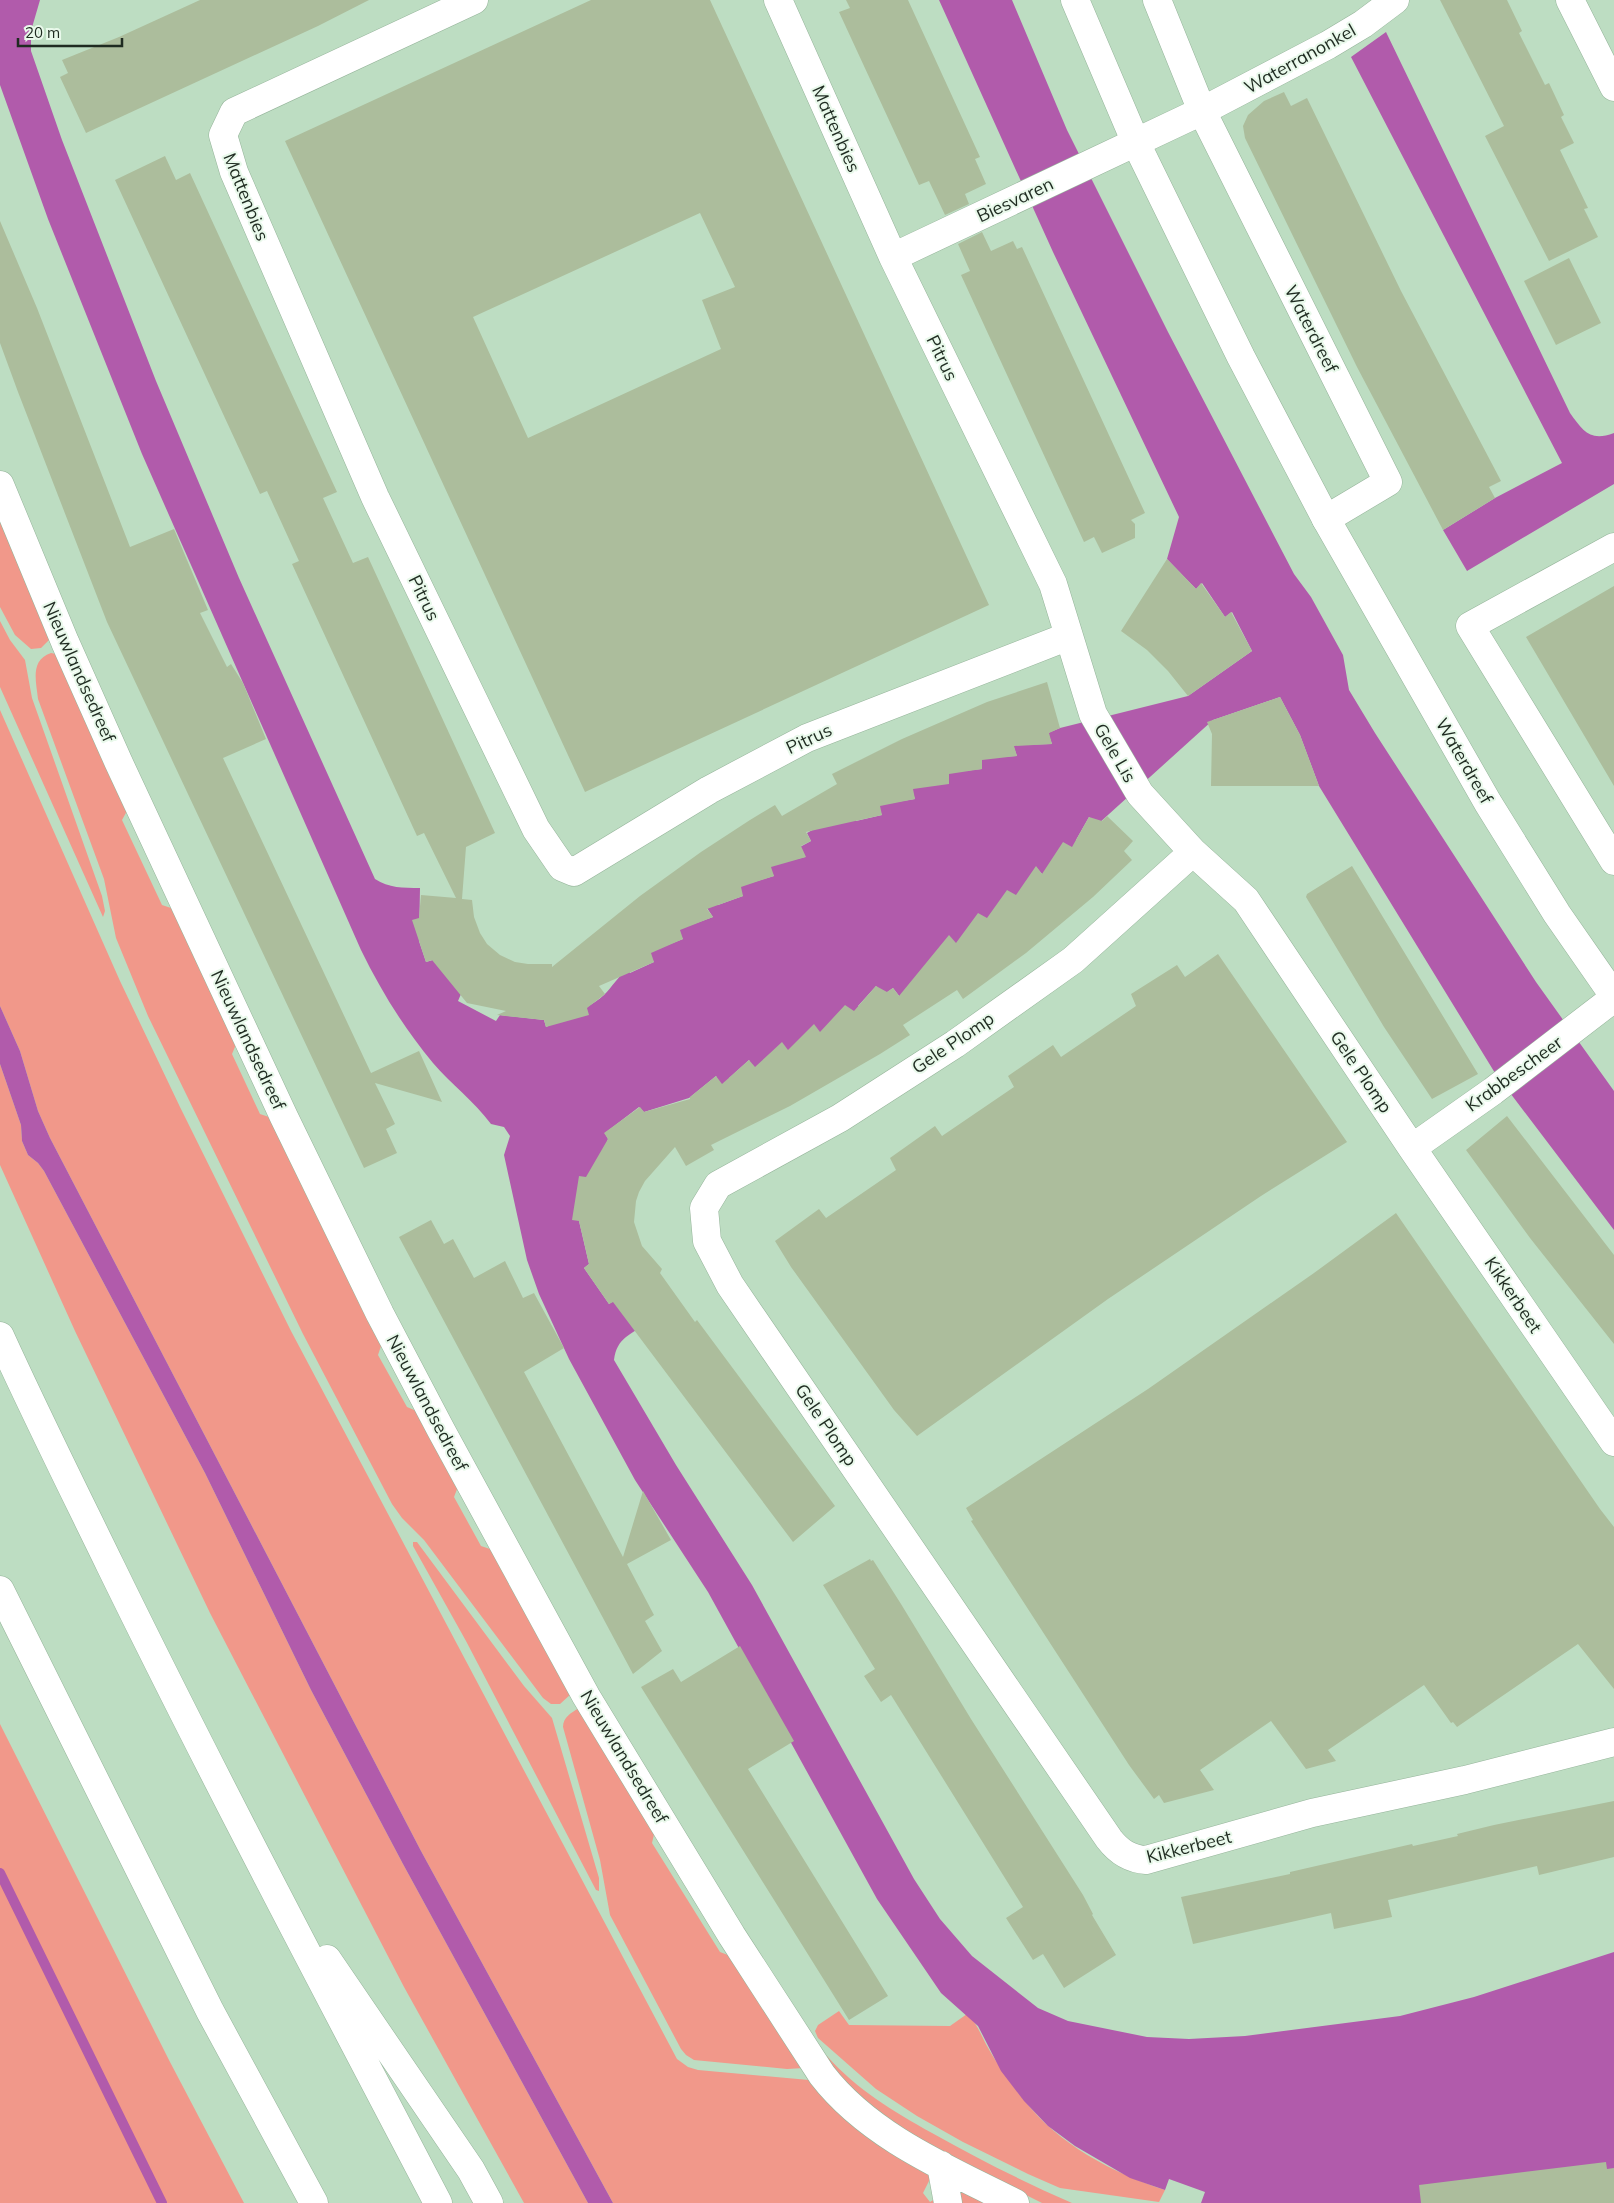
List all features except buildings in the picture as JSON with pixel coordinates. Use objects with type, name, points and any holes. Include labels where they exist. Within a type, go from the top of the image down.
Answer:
[{"type":"main road","name":"Mattenbies","points":[[375,497],[234,172],[223,135],[234,112],[474,0]]},
{"type":"main road","name":"Mattenbies","points":[[778,0],[893,257]]},
{"type":"main road","name":"Waterdreef","points":[[1075,0],[1136,143],[1241,357],[1326,518],[1488,803],[1557,914],[1614,997]]},
{"type":"main road","name":"Waterdreef","points":[[1156,0],[1202,111],[1388,482],[1326,518]]},
{"type":"main road","name":"Waterranonkel","points":[[1202,111],[1328,45],[1363,24],[1395,0]]},
{"type":"main road","points":[[1570,0],[1614,87]]},
{"type":"main road","points":[[1136,143],[1202,111]]},
{"type":"main road","name":"Biesvaren","points":[[893,257],[1136,143]]},
{"type":"main road","name":"Pitrus","points":[[375,497],[536,829],[562,867],[574,872],[709,790],[807,738],[1069,636],[1053,584],[893,257]]},
{"type":"main road","name":"Nieuwlandsedreef","points":[[0,485],[65,642],[118,761],[340,1235],[441,1430],[582,1687],[732,1936],[822,2075],[837,2094],[852,2108],[895,2138],[941,2165],[1015,2203]]},
{"type":"main road","points":[[1614,547],[1470,626],[1614,861]]},
{"type":"main road","name":"Gele Lis","points":[[1069,636],[1093,714],[1140,794],[1193,852]]},
{"type":"main road","name":"Gele Plomp","points":[[895,1526],[730,1285],[707,1241],[704,1208],[718,1185],[840,1118],[955,1044],[1073,960],[1193,852],[1246,900],[1412,1148]]},
{"type":"main road","name":"Krabbescheer","points":[[1412,1148],[1493,1091],[1577,1028],[1614,997]]},
{"type":"main road","name":"Kikkerbeet","points":[[1412,1148],[1614,1442]]},
{"type":"main road","points":[[0,1336],[104,1554],[252,1849],[438,2203]]},
{"type":"main road","name":"Kikkerbeet","points":[[895,1526],[1109,1838],[1117,1849],[1137,1859],[1146,1860],[1312,1813],[1465,1780],[1614,1742]]},
{"type":"main road","points":[[0,1590],[210,2010],[314,2203]]},
{"type":"main road","points":[[252,1849],[471,2170],[489,2203]]},
{"type":"main road","points":[[941,2165],[948,2203]]},
{"type":"shaded area","points":[[0,0],[40,0],[31,31],[31,51],[62,140],[156,381],[239,578],[375,879],[391,886],[420,888],[419,941],[426,962],[433,960],[461,994],[458,1001],[496,1021],[500,1015],[544,1020],[546,1027],[583,1009],[604,995],[627,969],[630,973],[654,962],[647,953],[683,939],[677,930],[713,917],[707,908],[716,902],[718,905],[743,896],[737,887],[774,876],[768,866],[805,857],[800,847],[811,841],[807,833],[850,809],[856,821],[882,815],[877,805],[915,799],[911,788],[944,773],[982,769],[979,758],[1017,756],[1013,745],[1052,744],[1048,733],[1060,728],[1188,696],[1252,651],[1232,612],[1225,617],[1202,583],[1196,589],[1167,559],[1179,517],[1053,252],[939,0],[1012,0],[1067,130],[1168,332],[1294,574],[1311,597],[1343,655],[1349,690],[1536,982],[1614,1091],[1614,1230],[1495,1073],[1319,786],[1300,735],[1280,697],[1213,720],[1098,824],[1089,817],[1076,840],[1079,843],[1043,875],[1036,867],[1023,892],[965,938],[900,997],[893,988],[883,995],[876,986],[858,1006],[861,1009],[754,1070],[749,1060],[729,1078],[731,1081],[721,1086],[716,1076],[689,1098],[644,1112],[639,1107],[605,1133],[608,1139],[579,1221],[589,1264],[584,1268],[609,1304],[615,1300],[648,1322],[622,1341],[618,1346],[614,1360],[676,1465],[752,1585],[914,1879],[940,1919],[972,1956],[1038,2008],[1068,2021],[1147,2037],[1189,2039],[1245,2036],[1400,2016],[1474,1997],[1614,1952],[1614,2203],[1201,2203],[1205,2192],[1169,2179],[1165,2190],[1130,2178],[1075,2146],[1048,2126],[1024,2101],[1001,2071],[978,2026],[941,1993],[877,1899],[708,1592],[635,1480],[569,1359],[539,1294],[527,1260],[504,1155],[510,1136],[504,1127],[491,1124],[422,1050],[394,1009],[361,950],[142,454],[48,219],[0,85]]},
{"type":"shaded area","points":[[1386,32],[1570,413],[1583,430],[1588,433],[1599,436],[1614,433],[1614,484],[1467,571],[1443,530],[1495,498],[1562,463],[1351,57]]},
{"type":"shaded area","points":[[0,516],[50,639],[41,648],[31,649],[15,635],[0,607]]},
{"type":"shaded area","points":[[0,621],[10,640],[25,660],[32,698],[102,896],[105,911],[103,917],[0,687]]},
{"type":"shaded area","points":[[51,653],[56,654],[128,809],[122,820],[162,905],[174,909],[237,1042],[232,1054],[260,1114],[272,1118],[382,1343],[378,1355],[407,1407],[419,1412],[459,1484],[454,1497],[481,1546],[493,1550],[571,1694],[560,1704],[551,1704],[543,1698],[424,1540],[402,1518],[392,1504],[303,1334],[148,1016],[116,938],[104,879],[38,699],[37,666],[44,656]]},
{"type":"shaded area","points":[[0,710],[120,981],[291,1331],[677,2059],[688,2067],[698,2070],[809,2080],[924,2166],[931,2177],[923,2193],[930,2202],[935,2199],[942,2203],[613,2203],[421,1851],[50,1138],[38,1111],[20,1051],[0,1006]]},
{"type":"shaded area","points":[[0,1006],[20,1051],[38,1111],[50,1138],[421,1851],[613,2203],[588,2203],[403,1864],[311,1690],[205,1473],[44,1171],[28,1155],[22,1141],[21,1125],[0,1064]]},
{"type":"shaded area","points":[[0,1064],[21,1125],[22,1141],[28,1155],[44,1171],[205,1473],[311,1690],[403,1864],[588,2203],[524,2203],[404,1987],[210,1613],[75,1331],[0,1165]]},
{"type":"shaded area","points":[[413,1542],[417,1542],[524,1686],[552,1718],[599,1878],[599,1891],[596,1890],[466,1641],[413,1546]]},
{"type":"shaded area","points":[[579,1708],[655,1830],[652,1843],[720,1952],[733,1957],[804,2068],[787,2069],[694,2060],[681,2049],[610,1915],[600,1860],[563,1727],[566,1718]]},
{"type":"shaded area","points":[[0,1724],[170,2062],[244,2203],[0,2203]]},
{"type":"shaded area","points":[[839,2011],[849,2025],[950,2026],[967,2014],[1004,2074],[1038,2116],[1070,2143],[1106,2166],[1165,2190],[1159,2202],[1060,2188],[963,2142],[917,2116],[876,2089],[818,2038],[815,2031],[818,2025]]},
{"type":"shaded area","points":[[824,2056],[827,2056],[863,2090],[903,2116],[949,2143],[1072,2203],[1042,2203],[946,2155],[866,2107]]},
{"type":"shaded area","points":[[959,2186],[996,2203],[960,2203]]},
{"type":"waterway","points":[[0,1873],[162,2203]]}]
